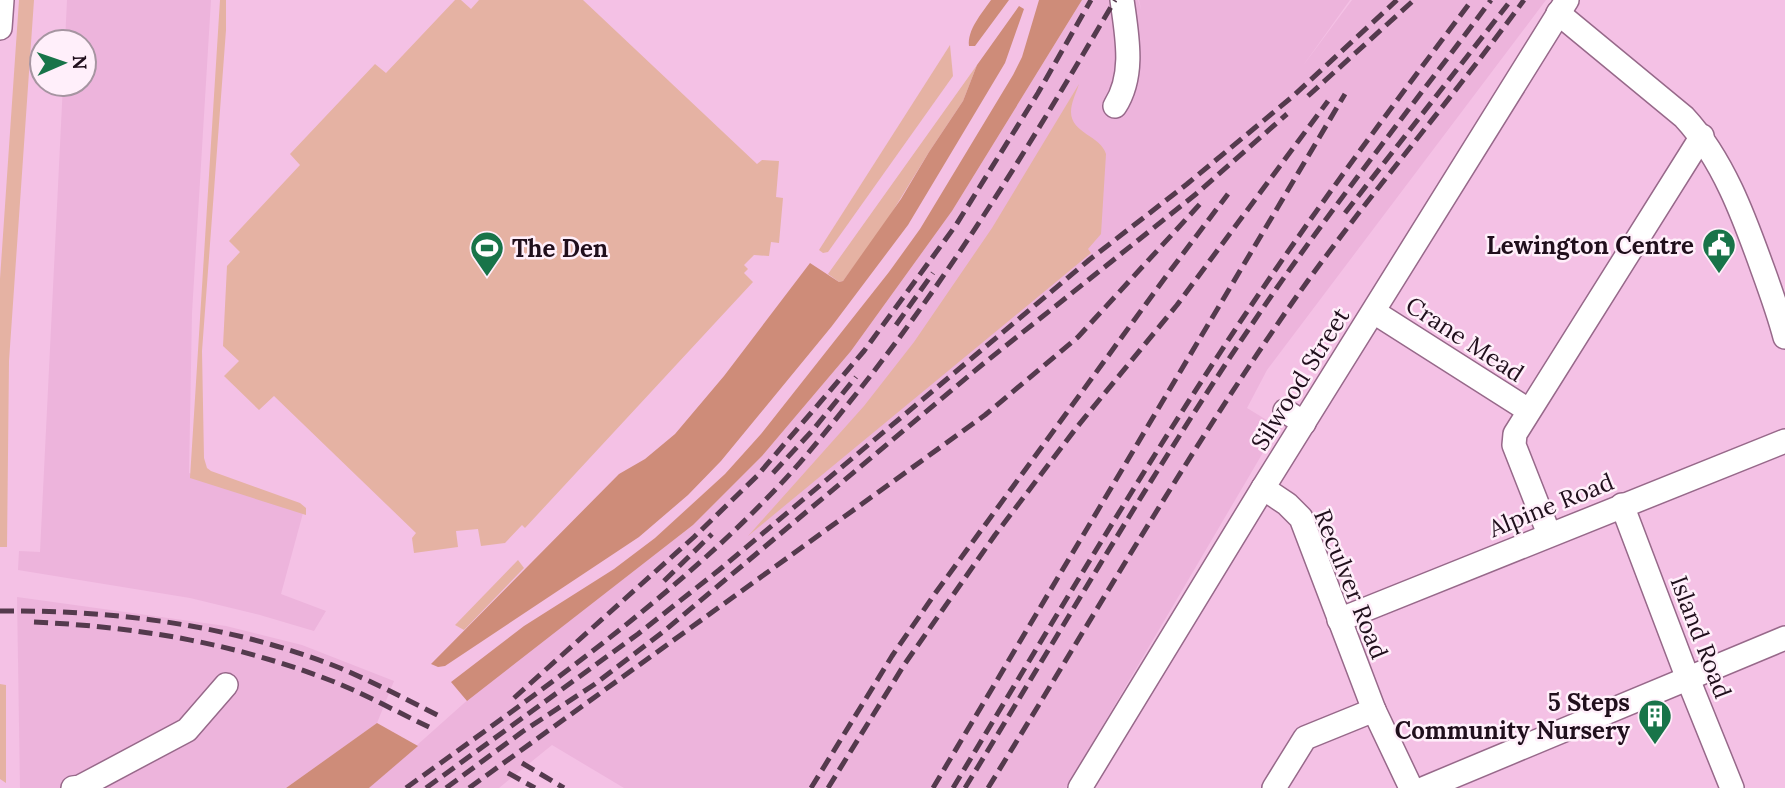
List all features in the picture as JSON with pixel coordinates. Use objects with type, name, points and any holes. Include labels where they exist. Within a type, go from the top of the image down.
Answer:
[{"type":"street","points":[[0,28],[2,0]]},
{"type":"street","points":[[1115,106],[1124,91],[1128,72],[1122,0]]},
{"type":"street","points":[[1563,6],[1702,136],[1738,208],[1785,337]]},
{"type":"street","name":"Silwood Street","points":[[1080,788],[1263,488],[1294,417],[1374,312],[1563,6]]},
{"type":"street","points":[[1549,534],[1514,445],[1515,434],[1702,136]]},
{"type":"street","name":"Crane Mead","points":[[1374,312],[1528,410]]},
{"type":"street","name":"Alpine Road","points":[[1339,620],[1785,441]]},
{"type":"street","name":"Reculver Road","points":[[1263,488],[1287,504],[1301,518],[1374,710],[1411,788]]},
{"type":"street","name":"Island Road","points":[[1622,505],[1732,788]]},
{"type":"street","points":[[1425,788],[1785,638]]},
{"type":"street","points":[[73,788],[80,787],[187,730],[226,685]]},
{"type":"street","points":[[1275,788],[1305,738],[1374,710]]},
{"type":"shaded area","points":[[19,0],[34,0],[32,28],[28,28],[28,87],[9,361],[7,547],[0,547],[0,279]]},
{"type":"shaded area","points":[[67,0],[211,0],[192,313],[189,473],[303,513],[281,594],[326,611],[314,631],[190,598],[18,570],[19,551],[40,552],[62,98],[98,98],[98,28],[66,28]]},
{"type":"shaded area","points":[[220,0],[226,0],[226,30],[202,351],[204,458],[211,471],[300,503],[306,508],[306,515],[190,478]]},
{"type":"shaded area","name":"The Den","points":[[455,0],[461,0],[471,9],[479,0],[583,0],[757,164],[762,160],[779,161],[776,197],[783,198],[779,243],[771,242],[769,256],[754,255],[744,265],[748,269],[744,273],[753,282],[525,528],[522,525],[505,543],[481,546],[478,529],[456,531],[458,547],[414,553],[412,538],[416,533],[274,396],[259,410],[224,376],[239,361],[223,346],[227,266],[240,252],[229,241],[300,165],[290,154],[375,64],[386,73]]},
{"type":"shaded area","points":[[991,0],[1009,0],[975,46],[969,46],[973,28]]},
{"type":"shaded area","points":[[1039,0],[1082,0],[952,211],[851,351],[762,456],[693,525],[467,701],[451,682],[524,626],[614,569],[655,538],[725,474],[761,434],[920,229],[1013,75],[1022,57]]},
{"type":"shaded area","points":[[1082,0],[1138,0],[1141,9],[1139,0],[1350,0],[1302,67],[1352,0],[1546,0],[1267,370],[1247,408],[1278,427],[1066,788],[624,788],[552,745],[499,788],[369,788],[472,696],[693,525],[762,456],[851,351],[952,211]]},
{"type":"shaded area","points":[[1019,6],[1024,9],[1005,63],[908,225],[832,326],[721,461],[688,495],[639,537],[445,666],[431,664],[619,474],[645,459],[675,434],[724,376],[810,263],[839,282],[843,281],[901,199],[963,101],[977,65]]},
{"type":"shaded area","points":[[950,45],[953,76],[828,252],[823,253],[819,250]]},
{"type":"shaded area","points":[[977,65],[963,101],[883,227],[843,281],[839,282],[828,274]]},
{"type":"shaded area","points":[[1079,84],[1072,105],[1072,119],[1106,154],[1101,234],[1088,249],[1091,253],[748,536],[864,406],[914,342],[992,228]]},
{"type":"shaded area","points":[[518,560],[524,568],[464,630],[455,625]]},
{"type":"shaded area","points":[[17,597],[226,626],[302,645],[394,681],[377,723],[286,788],[20,788]]},
{"type":"shaded area","points":[[0,684],[6,685],[6,783],[0,779]]},
{"type":"shaded area","points":[[377,723],[418,746],[369,788],[286,788]]},
{"type":"railway","points":[[514,698],[694,537],[757,476],[864,351],[956,225],[1038,93],[1091,0]]},
{"type":"railway","points":[[406,788],[550,684],[643,611],[732,533],[794,470],[885,356],[956,258],[1115,0]]},
{"type":"railway","points":[[426,788],[638,634],[719,570],[1089,260],[1292,97],[1397,0]]},
{"type":"railway","points":[[1308,96],[1414,0]]},
{"type":"railway","points":[[953,788],[1121,510],[1225,345],[1315,214],[1472,0]]},
{"type":"railway","points":[[965,788],[1156,474],[1235,350],[1329,216],[1491,0]]},
{"type":"railway","points":[[988,788],[1174,483],[1292,303],[1524,0]]},
{"type":"railway","points":[[1345,213],[1508,4]]},
{"type":"railway","points":[[933,788],[1345,94]]},
{"type":"railway","points":[[828,788],[904,665],[995,535],[1077,427],[1177,305],[1328,101]]},
{"type":"railway","points":[[446,788],[522,732],[595,684],[663,632],[983,364],[1196,194],[1287,114]]},
{"type":"railway","points":[[811,788],[892,656],[934,595],[1228,194]]},
{"type":"railway","points":[[469,788],[985,415],[1078,337],[1200,204]]},
{"type":"railway","points":[[896,325],[933,273]]},
{"type":"railway","points":[[773,473],[856,377]]},
{"type":"railway","points":[[664,581],[712,534]]},
{"type":"railway","points":[[0,611],[130,617],[258,641],[340,668],[441,717]]},
{"type":"railway","points":[[34,622],[149,633],[259,656],[344,686],[429,727]]},
{"type":"railway","points":[[522,763],[564,788]]},
{"type":"railway","points":[[508,773],[535,788]]},
{"type":"place","name":"Lewington Centre","points":[[1719,275]]},
{"type":"place","name":"The Den","points":[[487,278]]},
{"type":"place","name":"5 Steps Community Nursery","points":[[1655,746]]}]
